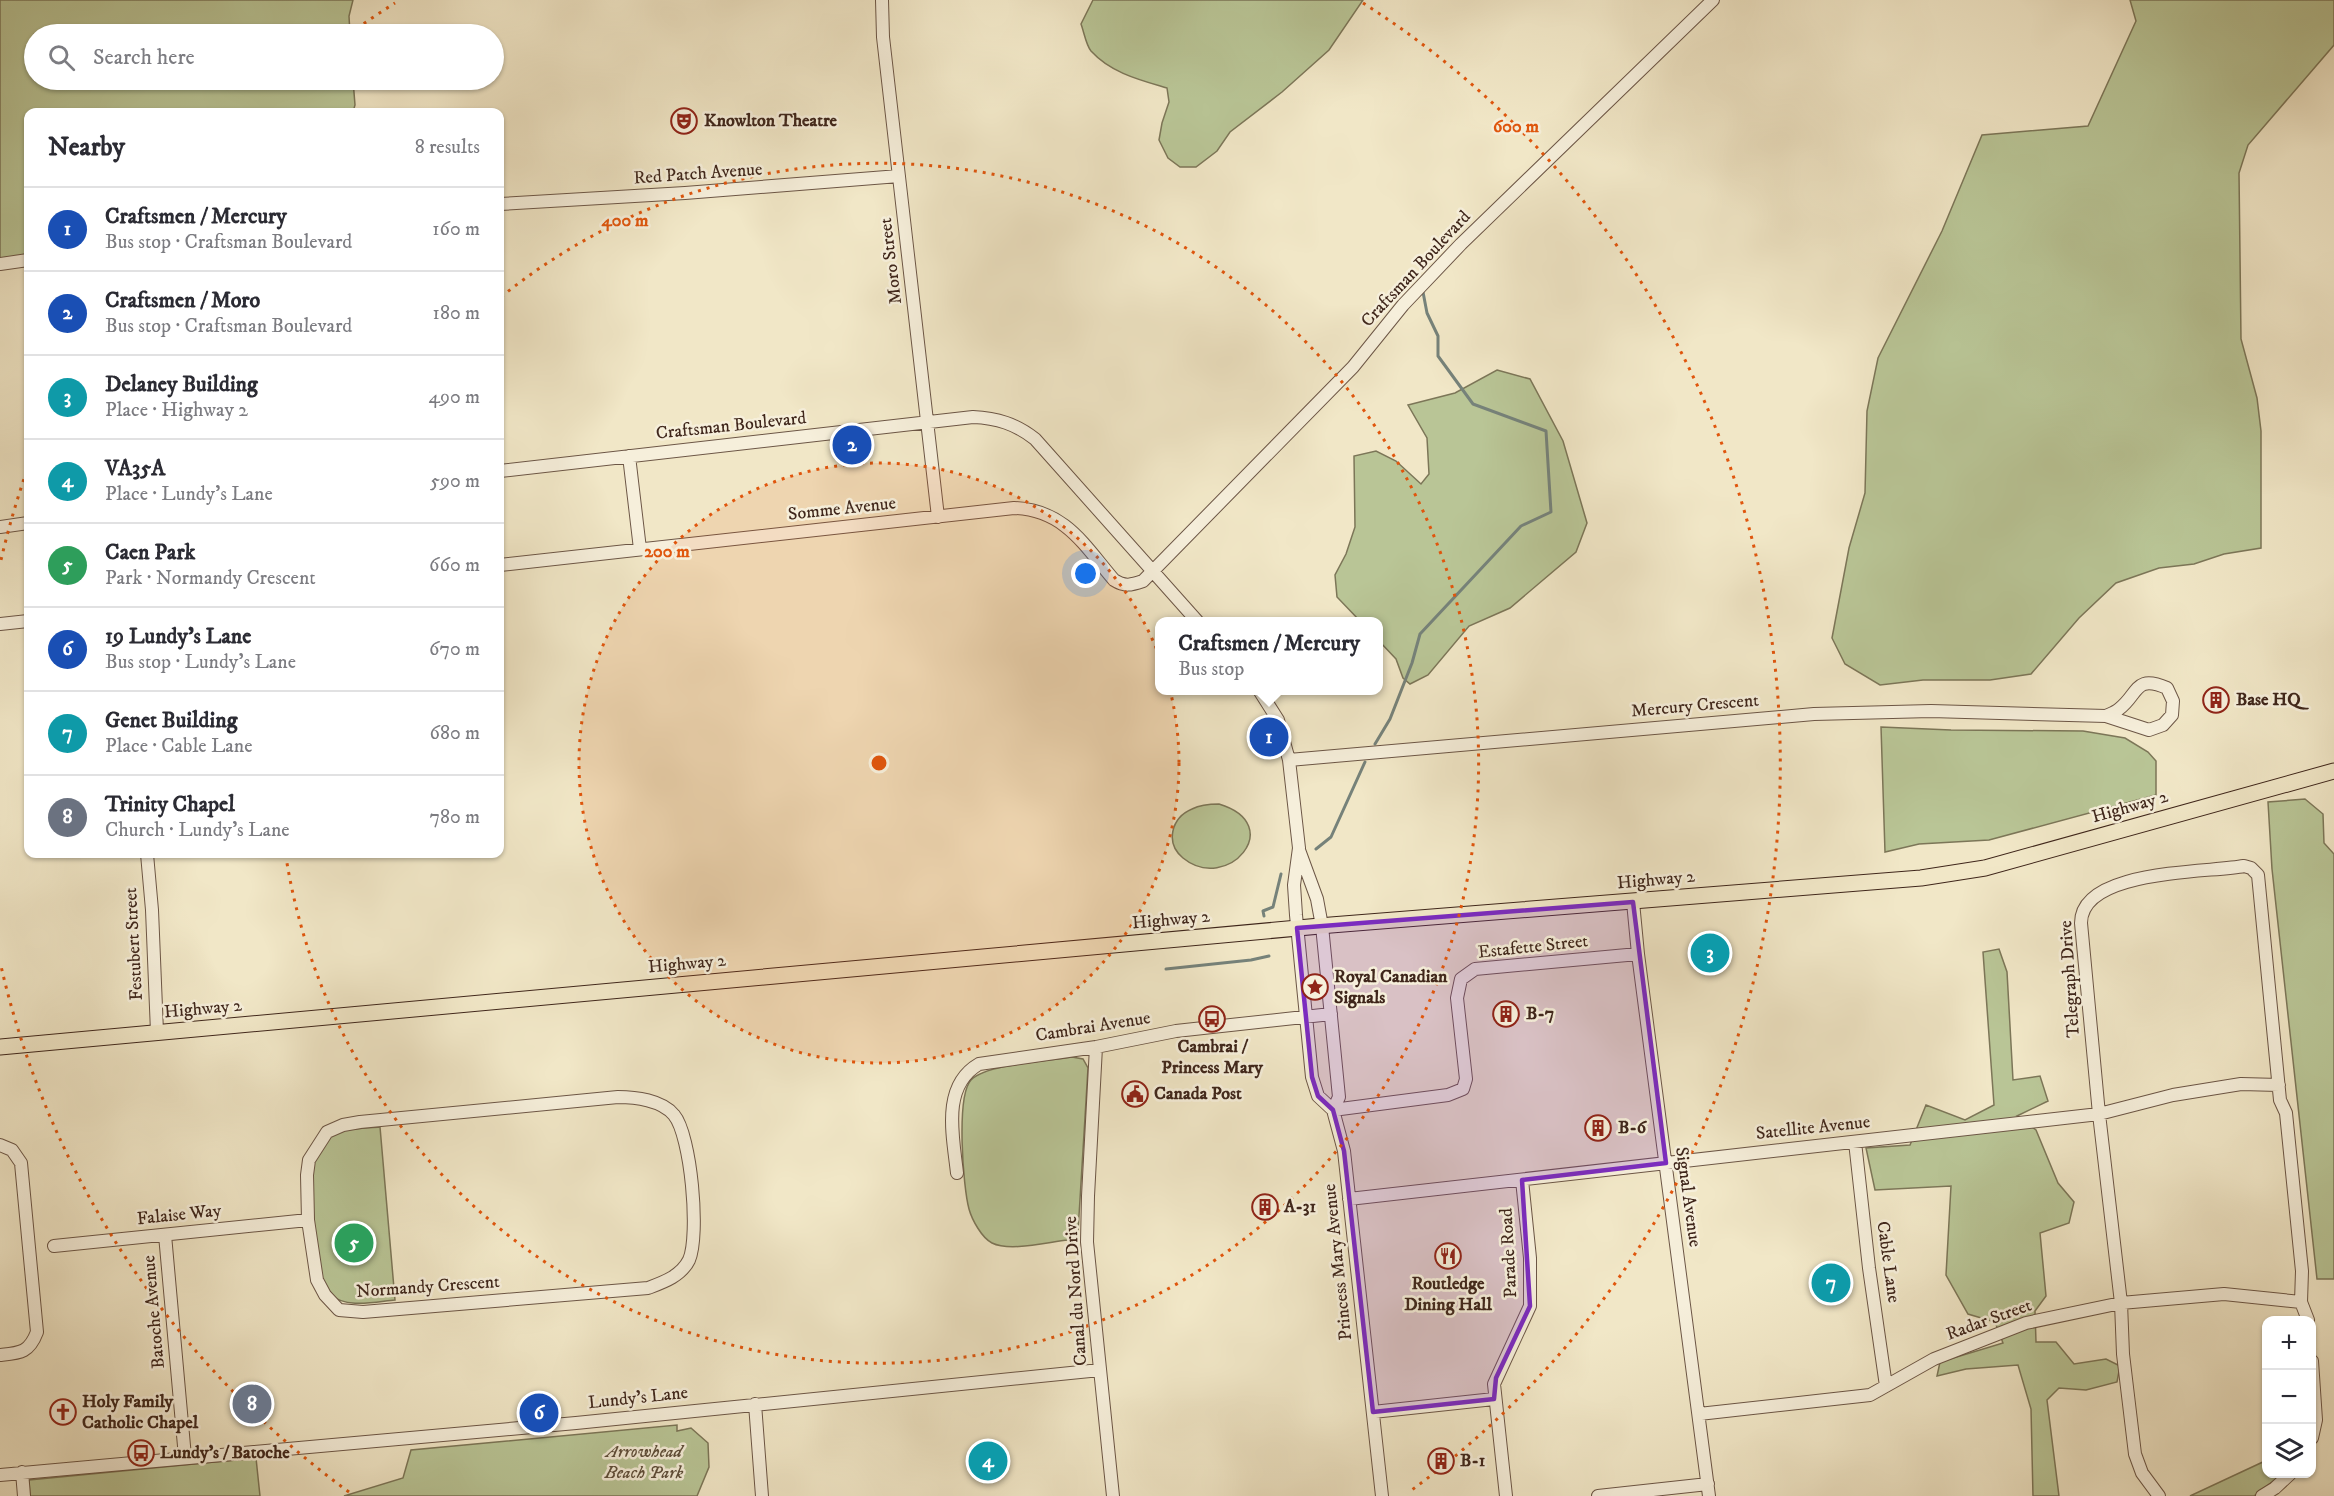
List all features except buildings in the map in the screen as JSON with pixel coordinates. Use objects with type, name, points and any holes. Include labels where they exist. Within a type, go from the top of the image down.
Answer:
[{"type":"main road","name":"Highway 2","points":[[0,1047],[1297,928],[1921,878],[1985,868],[2334,771]]},
{"type":"street","name":"Moro Street","points":[[882,0],[883,37],[938,517]]},
{"type":"street","name":"Craftsman Boulevard","points":[[1154,571],[1353,367],[1403,305],[1461,244],[1713,0]]},
{"type":"street","name":"Red Patch Avenue","points":[[504,204],[686,193],[899,176]]},
{"type":"street","points":[[0,264],[24,261]]},
{"type":"street","name":"Craftsman Boulevard","points":[[504,471],[928,422],[986,418],[1012,424],[1035,439],[1194,617]]},
{"type":"street","points":[[629,456],[640,549]]},
{"type":"street","name":"Somme Avenue","points":[[504,565],[1014,508],[1043,512],[1069,528],[1114,580],[1121,585],[1127,586],[1143,581],[1154,571]]},
{"type":"street","points":[[0,526],[24,524]]},
{"type":"street","points":[[0,624],[24,621]]},
{"type":"street","name":"Mercury Crescent","points":[[1289,760],[1814,714],[1931,711],[2106,716],[2149,730],[2163,725],[2172,715],[2173,701],[2167,688],[2153,682],[2139,686],[2119,710],[2106,716]]},
{"type":"street","points":[[1261,695],[1278,720],[1289,760],[1299,848],[1317,899],[1322,926]]},
{"type":"street","points":[[1297,928],[1294,885],[1299,848]]},
{"type":"street","name":"Festubert Street","points":[[147,858],[157,1032]]},
{"type":"street","name":"Telegraph Drive","points":[[2159,1496],[2142,1473],[2135,1454],[2123,1354],[2121,1303],[2099,1114],[2081,923],[2082,913],[2087,903],[2098,893],[2120,884],[2154,877],[2244,866],[2251,868],[2258,875],[2280,1100],[2286,1113],[2302,1271],[2301,1302],[2306,1316]]},
{"type":"street","name":"Signal Avenue","points":[[1633,902],[1709,1490]]},
{"type":"street","name":"Princess Mary Avenue","points":[[1322,926],[1340,1097],[1333,1110]]},
{"type":"street","name":"Princess Mary Avenue","points":[[1297,928],[1312,1077],[1318,1096],[1333,1110],[1344,1151],[1382,1496]]},
{"type":"street","name":"Estafette Street","points":[[1333,1110],[1448,1095],[1463,1089],[1466,1079],[1457,998],[1461,980],[1475,969],[1638,954]]},
{"type":"street","name":"Cambrai Avenue","points":[[957,1173],[952,1121],[954,1096],[958,1084],[971,1069],[987,1062],[1096,1047],[1176,1031],[1331,1014]]},
{"type":"street","name":"Canal du Nord Drive","points":[[1096,1047],[1087,1222],[1113,1496]]},
{"type":"street","name":"Satellite Avenue","points":[[1349,1199],[2099,1114],[2173,1095],[2230,1086],[2279,1085]]},
{"type":"street","name":"Normandy Crescent","points":[[641,1097],[674,1114],[685,1136],[695,1231],[689,1260],[674,1278],[648,1288],[363,1312],[339,1310],[325,1295],[317,1280],[308,1220],[309,1160],[327,1132],[343,1125],[607,1098],[641,1097]]},
{"type":"street","name":"Cable Lane","points":[[1855,1142],[1869,1268],[1886,1386]]},
{"type":"street","points":[[0,1145],[12,1150],[21,1163],[37,1332],[32,1344],[21,1353],[0,1355]]},
{"type":"street","name":"Parade Road","points":[[1506,1496],[1494,1399],[1496,1378],[1530,1306],[1530,1258],[1522,1180]]},
{"type":"street","name":"Falaise Way","points":[[54,1246],[308,1220]]},
{"type":"street","name":"Batoche Avenue","points":[[165,1235],[185,1457]]},
{"type":"street","name":"Radar Street","points":[[1699,1414],[1870,1395],[1934,1359],[2026,1323],[2121,1303],[2224,1294],[2301,1302]]},
{"type":"street","name":"Lundy's Lane","points":[[0,1475],[587,1421],[1100,1370]]},
{"type":"street","points":[[2313,1370],[2315,1424]]},
{"type":"street","points":[[1374,1412],[1494,1399]]},
{"type":"street","points":[[755,1404],[762,1496]]},
{"type":"street","points":[[22,1472],[24,1496]]},
{"type":"street","points":[[2262,1496],[2285,1478]]},
{"type":"street","points":[[1598,1496],[1709,1490]]},
{"type":"highlighted area","points":[[1633,902],[1666,1163],[1522,1180],[1530,1306],[1496,1378],[1494,1399],[1373,1412],[1344,1151],[1333,1110],[1318,1096],[1312,1077],[1297,928]]},
{"type":"green space","points":[[0,0],[353,0],[349,24],[24,24],[24,90],[354,90],[355,105],[354,108],[24,108],[24,256],[0,258]]},
{"type":"green space","points":[[1093,0],[1363,0],[1329,50],[1282,92],[1230,132],[1217,151],[1196,167],[1180,167],[1168,158],[1159,140],[1169,102],[1167,88],[1136,79],[1117,70],[1099,59],[1089,48],[1081,24]]},
{"type":"green space","points":[[2130,0],[2334,0],[2334,45],[2248,145],[2239,173],[2241,339],[2257,398],[2261,431],[2261,548],[2224,554],[2194,564],[2159,568],[2116,583],[2079,618],[2031,674],[1990,680],[1923,680],[1880,685],[1845,664],[1832,638],[1849,548],[1865,493],[1867,411],[1878,358],[1942,231],[1982,135],[2088,126],[2136,21]]},
{"type":"green space","points":[[1497,370],[1530,379],[1563,441],[1587,523],[1576,552],[1510,608],[1469,626],[1428,675],[1410,684],[1403,678],[1396,659],[1383,645],[1383,617],[1356,617],[1337,597],[1335,575],[1346,554],[1355,527],[1354,456],[1376,451],[1396,461],[1421,484],[1429,474],[1427,438],[1408,405],[1455,393]]},
{"type":"green space","points":[[1881,727],[2083,731],[2125,738],[2148,752],[2156,761],[2156,795],[1989,840],[1919,844],[1885,852]]},
{"type":"green space","points":[[2305,799],[2323,814],[2324,843],[2334,854],[2334,1279],[2317,1279],[2272,869],[2268,802]]},
{"type":"green space","points":[[1219,804],[1239,814],[1249,826],[1250,840],[1243,852],[1232,862],[1217,868],[1200,867],[1177,852],[1172,838],[1173,831],[1179,818],[1185,813],[1201,806]]},
{"type":"green space","points":[[1999,949],[2007,972],[2013,1080],[2040,1076],[2048,1101],[2017,1116],[2036,1130],[2058,1183],[2074,1202],[2069,1223],[2040,1233],[2046,1296],[2035,1311],[2036,1342],[2056,1342],[2074,1364],[2106,1359],[2120,1366],[2117,1382],[2086,1390],[2059,1388],[2047,1400],[2059,1496],[2033,1496],[2031,1409],[2018,1365],[1966,1369],[1937,1376],[1940,1362],[2003,1343],[1995,1322],[1968,1314],[1946,1275],[1951,1186],[1875,1190],[1866,1148],[1910,1145],[1926,1105],[1965,1120],[1994,1105],[1983,952]]},
{"type":"green space","points":[[1072,1057],[1083,1059],[1088,1068],[1078,1232],[1074,1238],[1068,1240],[1029,1246],[1009,1247],[992,1243],[981,1233],[975,1223],[967,1198],[962,1142],[966,1089],[971,1080],[990,1070]]},
{"type":"green space","points":[[380,1127],[395,1300],[344,1302],[329,1294],[320,1268],[314,1222],[312,1174],[314,1156],[317,1146],[330,1135],[346,1130]]},
{"type":"green space","name":"Arrowhead Beach Park","points":[[677,1425],[677,1431],[691,1428],[708,1443],[709,1467],[697,1496],[344,1496],[403,1478],[411,1450]]},
{"type":"green space","points":[[256,1458],[260,1496],[30,1496],[29,1480]]},
{"type":"green space","points":[[2262,1462],[2262,1478],[2277,1478],[2254,1496],[2190,1496]]},
{"type":"waterway","points":[[1375,744],[1390,719],[1412,663],[1420,634],[1521,526],[1551,512],[1546,431],[1473,404],[1438,356],[1438,336],[1427,313],[1423,292]]},
{"type":"waterway","points":[[1316,849],[1331,837],[1365,762]]},
{"type":"waterway","points":[[1264,916],[1263,911],[1273,907],[1281,874]]},
{"type":"waterway","points":[[1166,969],[1269,956]]},
{"type":"place","name":"Knowlton Theatre","points":[[684,121]]},
{"type":"place","name":"Craftsmen / Moro","points":[[852,445]]},
{"type":"place","name":"Base HQ","points":[[2216,700]]},
{"type":"place","name":"Craftsmen / Mercury","points":[[1269,737]]},
{"type":"place","name":"Delaney Building","points":[[1710,953]]},
{"type":"place","name":"Royal Canadian Signals","points":[[1315,987]]},
{"type":"place","name":"B-7","points":[[1506,1014]]},
{"type":"place","name":"Cambrai / Princess Mary","points":[[1212,1019]]},
{"type":"place","name":"Canada Post","points":[[1135,1094]]},
{"type":"place","name":"B-6","points":[[1598,1128]]},
{"type":"place","name":"A-31","points":[[1265,1207]]},
{"type":"place","name":"Caen Park","points":[[354,1243]]},
{"type":"place","name":"Routledge Dining Hall","points":[[1448,1256]]},
{"type":"place","name":"Genet Building","points":[[1831,1283]]},
{"type":"place","name":"Trinity Chapel","points":[[252,1404]]},
{"type":"place","name":"Holy Family Catholic Chapel","points":[[63,1412]]},
{"type":"place","name":"19 Lundy's Lane","points":[[539,1413]]},
{"type":"place","name":"Lundy's / Batoche","points":[[141,1453]]},
{"type":"place","name":"VA35A","points":[[988,1461]]},
{"type":"place","name":"B-1","points":[[1441,1461]]}]
